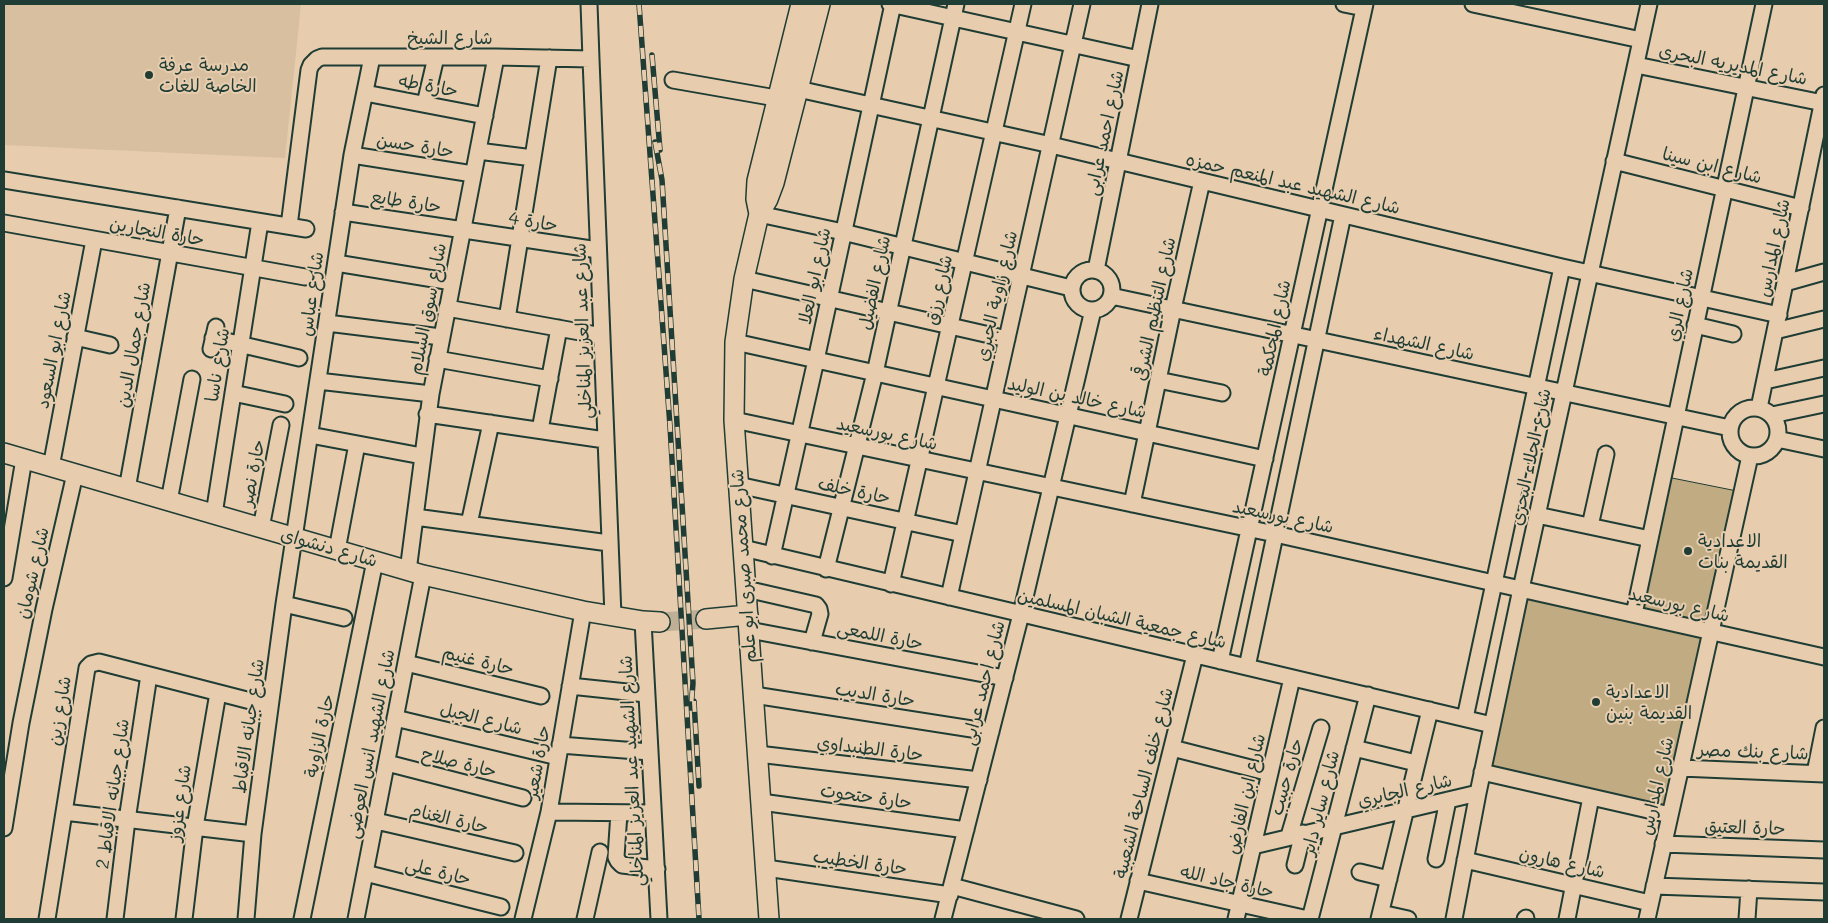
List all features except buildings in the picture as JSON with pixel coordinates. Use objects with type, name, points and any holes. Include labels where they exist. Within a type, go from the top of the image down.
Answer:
[{"type":"street","name":"شارع عبد العزيز المناخلي","points":[[589,4],[584,59],[598,250],[613,616]]},
{"type":"street","name":"شارع محمد صبرى ابو علم","points":[[759,214],[756,199],[757,180],[801,4]]},
{"type":"street","name":"شارع محمد صبرى ابو علم","points":[[769,919],[734,420],[735,342],[744,279],[759,214],[771,191],[820,4]]},
{"type":"street","points":[[892,4],[954,11],[1017,32],[1139,59]]},
{"type":"street","name":"شارع ابو العلا","points":[[772,556],[892,4]]},
{"type":"street","name":"شارع رزق","points":[[891,584],[1023,4]]},
{"type":"street","name":"شارع زاوية الجبري","points":[[948,597],[1082,4]]},
{"type":"street","name":"شارع احمد عرابى","points":[[1096,270],[1150,4]]},
{"type":"street","points":[[1344,4],[1365,6]]},
{"type":"street","points":[[1473,4],[1641,40]]},
{"type":"street","name":"شارع الجلاء البحرى","points":[[1454,919],[1482,772],[1648,4]]},
{"type":"street","name":"شارع الري","points":[[1634,614],[1764,4]]},
{"type":"street","name":"شارع المحكمة","points":[[1220,661],[1365,6]]},
{"type":"street","name":"شارع الفضيل","points":[[826,569],[875,373],[954,11]]},
{"type":"street","points":[[795,25],[813,29]]},
{"type":"street","name":"شارع الشيخ","points":[[289,226],[309,70],[314,62],[322,57],[496,56],[584,59]]},
{"type":"street","name":"شارع سوق السلام","points":[[416,573],[415,517],[430,394],[496,56]]},
{"type":"street","name":"شارع عباس","points":[[295,538],[352,155],[372,57]]},
{"type":"street","points":[[425,104],[436,57]]},
{"type":"street","points":[[507,319],[549,58]]},
{"type":"street","name":"شارع المديريه البحرى","points":[[1636,65],[1747,87],[1823,99]]},
{"type":"street","points":[[672,80],[776,98]]},
{"type":"street","name":"شارع الشهيد عبد المنعم حمزه","points":[[798,88],[1051,145],[1590,273],[1779,315]]},
{"type":"street","name":"حارة طه","points":[[364,93],[485,116]]},
{"type":"street","name":"شارع المدارس","points":[[1766,412],[1765,381],[1801,208],[1819,149],[1823,99]]},
{"type":"street","points":[[478,151],[533,158]]},
{"type":"street","name":"حارة حسن","points":[[352,155],[473,174]]},
{"type":"street","name":"شارع ابن سينا","points":[[1614,161],[1801,208]]},
{"type":"street","points":[[4,180],[306,229]]},
{"type":"street","name":"شارع التنظيم الشرقى","points":[[1132,504],[1202,182]]},
{"type":"street","name":"شارع جمال الدين","points":[[127,489],[178,208]]},
{"type":"street","name":"حارة طايع","points":[[344,212],[462,230]]},
{"type":"street","points":[[759,214],[903,246],[1071,288]]},
{"type":"street","points":[[1247,667],[1343,215]]},
{"type":"street","name":"حارة النجارين","points":[[4,222],[94,240],[305,277]]},
{"type":"street","name":"شارع ناسا","points":[[214,514],[260,222]]},
{"type":"street","name":"حارة 4","points":[[462,230],[598,250]]},
{"type":"street","name":"شارع ابو السعود","points":[[51,467],[94,240]]},
{"type":"street","points":[[336,263],[452,282]]},
{"type":"street","name":"شارع الجلاء البحرى","points":[[1465,718],[1562,266]]},
{"type":"street","points":[[1096,270],[1108,277],[1112,289],[1111,296],[1104,306],[1093,310],[1081,308],[1071,294],[1073,281],[1082,272],[1096,270]]},
{"type":"street","points":[[1785,283],[1824,272]]},
{"type":"street","points":[[744,279],[1007,340]]},
{"type":"street","name":"شارع الشهداء","points":[[1111,296],[1730,428]]},
{"type":"street","points":[[447,308],[602,336]]},
{"type":"street","name":"شارع احمد عرابى","points":[[943,919],[1021,614],[1093,310]]},
{"type":"street","points":[[1775,331],[1824,319]]},
{"type":"street","points":[[327,323],[441,337]]},
{"type":"street","points":[[1695,326],[1733,334]]},
{"type":"street","points":[[540,430],[559,328]]},
{"type":"street","points":[[75,337],[110,344]]},
{"type":"street","points":[[213,338],[299,358]]},
{"type":"street","name":"شارع خالد بن الوليد","points":[[735,342],[1265,459]]},
{"type":"street","points":[[437,359],[550,379]]},
{"type":"street","points":[[1765,381],[1824,368]]},
{"type":"street","points":[[169,501],[192,379]]},
{"type":"street","points":[[1158,380],[1222,392]]},
{"type":"street","points":[[318,381],[430,394]]},
{"type":"street","points":[[233,393],[285,404]]},
{"type":"street","points":[[1766,412],[1778,430],[1777,439],[1770,450],[1764,454],[1750,456],[1741,452],[1734,446],[1730,437],[1732,420],[1737,414],[1752,408],[1766,412],[1824,404]]},
{"type":"street","points":[[427,414],[606,440]]},
{"type":"street","name":"شارع بورسعيد","points":[[734,420],[1275,534],[1824,657]]},
{"type":"street","points":[[469,524],[491,423]]},
{"type":"street","name":"حارة نصر","points":[[262,528],[281,425]]},
{"type":"street","points":[[310,435],[422,456]]},
{"type":"street","points":[[1777,439],[1824,449]]},
{"type":"street","points":[[337,550],[357,444]]},
{"type":"street","name":"شارع دنشواى","points":[[4,453],[416,573],[583,611],[651,621]]},
{"type":"street","points":[[1590,526],[1606,454]]},
{"type":"street","name":"شارع المدارس","points":[[1647,919],[1750,456]]},
{"type":"street","points":[[4,578],[24,459]]},
{"type":"street","name":"شارع شومان","points":[[4,828],[22,714],[75,474]]},
{"type":"street","name":"حارة خلف","points":[[738,485],[963,534]]},
{"type":"street","points":[[1537,515],[1650,539]]},
{"type":"street","points":[[415,517],[609,542]]},
{"type":"street","name":"شارع جبانه الاقباط","points":[[246,919],[253,834],[284,604],[295,538]]},
{"type":"street","name":"شارع جمعية الشبان المسلمين","points":[[743,548],[1492,725]]},
{"type":"street","name":"حارة الزاوية","points":[[302,919],[375,561]]},
{"type":"street","name":"شارع الشهيد انس العوضى","points":[[356,919],[406,663],[416,573]]},
{"type":"street","points":[[746,589],[814,604],[818,607],[820,614],[812,642]]},
{"type":"street","points":[[284,604],[344,618]]},
{"type":"street","name":"حارة شعير","points":[[524,919],[548,812],[583,611]]},
{"type":"street","points":[[706,619],[748,622]]},
{"type":"street","name":"شارع الشهيد عبد العزيز المناخلي","points":[[651,621],[646,694],[659,919]]},
{"type":"street","name":"حارة اللمعى","points":[[748,622],[812,642],[1005,678]]},
{"type":"street","name":"شارع خلف الساحة الشعبية","points":[[1129,919],[1195,655]]},
{"type":"street","name":"شارع زين","points":[[47,919],[87,668],[91,664],[98,662],[270,706]]},
{"type":"street","name":"حارة غنيم","points":[[406,663],[541,696]]},
{"type":"street","name":"شارع جبانه الاقباط 2","points":[[115,919],[148,674]]},
{"type":"street","name":"شارع ابن الفارض","points":[[1236,919],[1292,678]]},
{"type":"street","points":[[570,686],[646,694]]},
{"type":"street","name":"شارع عزوز","points":[[184,919],[195,827],[218,693]]},
{"type":"street","name":"حارة الديب","points":[[754,695],[991,732]]},
{"type":"street","name":"شارع ساير داير","points":[[1309,919],[1368,695]]},
{"type":"street","points":[[1408,919],[1380,916],[1430,710]]},
{"type":"street","name":"شارع الجبل","points":[[396,718],[559,751],[650,752]]},
{"type":"street","name":"حارة حبيب","points":[[1295,865],[1296,835],[1320,728]]},
{"type":"street","points":[[1820,774],[1824,728]]},
{"type":"street","points":[[1172,748],[1270,773]]},
{"type":"street","points":[[1354,748],[1416,763]]},
{"type":"street","name":"حارة الطنبداوي","points":[[758,754],[979,780]]},
{"type":"street","name":"حارة صلاح","points":[[387,764],[523,798]]},
{"type":"street","name":"شارع بنك مصر","points":[[1680,768],[1820,774]]},
{"type":"street","points":[[1482,772],[1670,815]]},
{"type":"street","name":"شارع الجابري","points":[[1253,846],[1478,793]]},
{"type":"street","points":[[1567,919],[1591,797]]},
{"type":"street","points":[[1436,859],[1448,800]]},
{"type":"street","name":"حارة حتحوت","points":[[761,802],[966,830]]},
{"type":"street","points":[[64,812],[253,834]]},
{"type":"street","points":[[548,812],[653,813]]},
{"type":"street","points":[[619,813],[616,857],[618,861],[622,865],[657,869]]},
{"type":"street","name":"حارة الغنام","points":[[376,821],[515,853]]},
{"type":"street","name":"حارة العتيق","points":[[1663,844],[1824,850]]},
{"type":"street","points":[[586,919],[600,852]]},
{"type":"street","name":"شارع هارون","points":[[1465,860],[1650,903]]},
{"type":"street","name":"حارة الخطيب","points":[[766,868],[951,890],[1076,919]]},
{"type":"street","points":[[1360,872],[1389,879]]},
{"type":"street","name":"حارة على","points":[[365,873],[501,907]]},
{"type":"street","name":"حارة جاد الله","points":[[1138,880],[1309,919]]},
{"type":"street","points":[[1654,886],[1824,892]]},
{"type":"street","points":[[1748,919],[1749,889]]},
{"type":"shaded area","name":"مدرسة عرفة الخاصة للغات","points":[[4,4],[301,4],[285,158],[4,145]]},
{"type":"tunnel","points":[[660,622],[706,619]]},
{"type":"railway","points":[[639,4],[670,426],[699,919]]},
{"type":"railway","points":[[652,55],[660,150]]},
{"type":"railway","points":[[655,142],[662,180],[693,683],[691,708]]},
{"type":"railway","points":[[694,701],[699,786]]},
{"type":"place","name":"مدرسة عرفة الخاصة للغات","points":[[149,75]]},
{"type":"place","name":"الاعدادية القديمة بنات","points":[[1688,551]]},
{"type":"place","name":"الاعدادية القديمة بنين","points":[[1596,702]]}]
